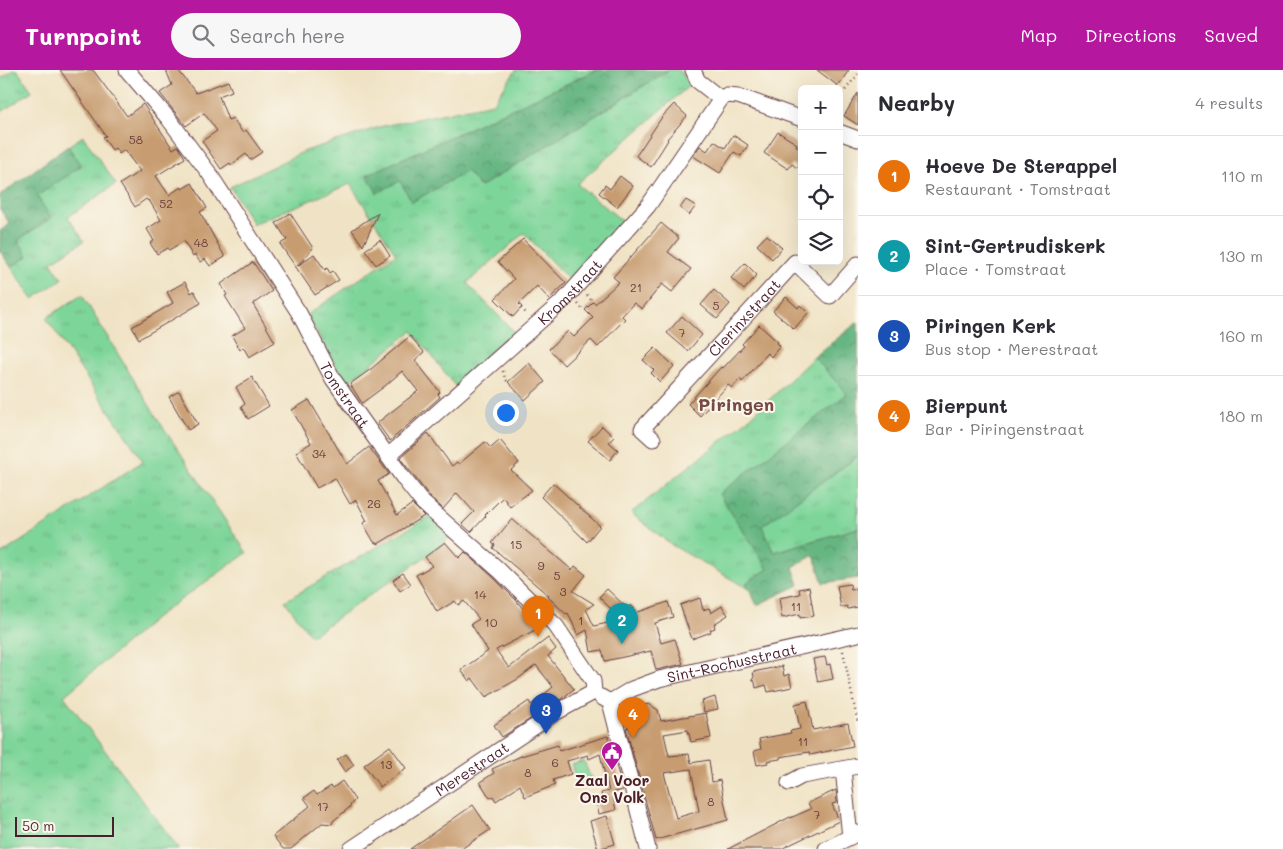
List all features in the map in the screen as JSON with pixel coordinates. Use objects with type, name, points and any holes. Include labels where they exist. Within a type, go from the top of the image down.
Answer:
[{"type":"street","name":"Tomstraat","points":[[127,70],[168,118],[209,173],[299,313],[333,378],[423,503],[499,570],[556,626],[593,681],[594,692]]},
{"type":"street","points":[[693,70],[698,80],[721,99],[727,95],[738,96],[798,117]]},
{"type":"street","name":"Kromstraat","points":[[388,456],[565,299],[648,206],[721,99]]},
{"type":"street","points":[[843,133],[858,139]]},
{"type":"street","name":"Clerinxstraat","points":[[653,439],[642,429],[795,262],[830,296],[858,264]]},
{"type":"street","name":"Sint-Rochusstraat","points":[[610,702],[632,689],[659,679],[858,634]]},
{"type":"street","points":[[594,692],[610,702],[648,849]]},
{"type":"street","name":"Merestraat","points":[[360,846],[555,713],[594,692]]},
{"type":"street","points":[[789,783],[802,776],[850,767],[854,835],[826,849]]},
{"type":"path","points":[[843,93],[858,74]]},
{"type":"path","points":[[521,308],[526,313]]},
{"type":"path","points":[[500,368],[509,383]]},
{"type":"path","points":[[840,637],[858,724]]},
{"type":"green space","points":[[13,70],[17,70],[32,91],[0,113],[0,79]]},
{"type":"green space","points":[[516,70],[597,70],[367,175],[400,181],[412,201],[467,171],[480,187],[669,70],[678,70],[691,84],[577,184],[626,224],[572,283],[524,233],[467,283],[517,335],[458,389],[412,331],[346,384],[307,315],[396,254],[350,184],[253,224],[230,187],[305,151],[383,126],[493,103]]},
{"type":"green space","points":[[597,70],[669,70],[480,187],[467,171],[412,202],[400,181],[377,193],[367,175]]},
{"type":"green space","points":[[83,136],[116,184],[68,217],[84,241],[51,262],[62,279],[33,299],[11,267],[28,256],[18,240],[36,196],[81,166],[68,146]]},
{"type":"green space","points":[[68,146],[81,166],[37,196],[51,218],[18,240],[28,256],[11,267],[0,251],[0,231],[10,224],[0,209],[0,195]]},
{"type":"green space","points":[[82,295],[157,418],[247,553],[163,612],[64,696],[179,849],[0,849],[0,555],[143,461],[46,318]]},
{"type":"green space","points":[[858,322],[858,456],[762,526],[774,552],[858,528],[858,578],[823,583],[814,555],[793,567],[799,585],[757,605],[746,583],[768,569],[719,494],[847,394],[814,357]]},
{"type":"green space","points":[[814,357],[848,393],[720,494],[768,569],[746,583],[750,590],[672,545],[631,513],[751,417]]},
{"type":"green space","points":[[858,456],[858,528],[774,552],[761,526]]},
{"type":"green space","points":[[430,516],[452,536],[425,557],[311,636],[285,601]]},
{"type":"green space","points":[[584,761],[591,779],[577,783],[571,765]]},
{"type":"building","points":[[60,70],[93,70],[127,116],[143,104],[173,149],[178,146],[185,158],[156,176],[169,195],[181,187],[182,189],[192,183],[207,208],[200,212],[225,257],[210,266],[205,259],[200,262],[195,255],[193,257],[184,241],[169,250],[168,248],[157,254],[150,243],[154,241],[147,229],[161,220],[149,200],[146,199],[135,207],[120,184],[140,171],[124,150],[119,154],[115,148],[112,150],[103,137],[106,136]]},
{"type":"building","points":[[166,70],[178,70],[196,93],[228,81],[232,91],[219,96],[228,120],[233,118],[242,132],[246,130],[262,152],[250,160],[246,154],[231,165],[230,163],[221,169],[202,141],[217,131],[204,113],[186,126],[160,93],[172,85]]},
{"type":"building","points":[[817,70],[849,70],[839,85]]},
{"type":"building","points":[[858,93],[858,125],[844,116]]},
{"type":"building","points":[[674,104],[687,116],[667,139],[651,167],[636,156],[662,117]]},
{"type":"building","points":[[778,132],[797,144],[798,166],[797,168],[792,164],[788,169],[764,153]]},
{"type":"building","points":[[733,135],[748,145],[741,156],[734,152],[720,173],[693,156],[700,146],[707,151],[714,141],[725,148]]},
{"type":"building","points":[[620,176],[633,186],[617,207],[599,193],[605,185],[610,189]]},
{"type":"building","points":[[686,200],[696,206],[689,215],[680,208]]},
{"type":"building","points":[[290,213],[313,248],[297,266],[314,254],[325,270],[327,268],[330,273],[333,271],[339,280],[315,295],[280,244],[287,240],[276,223]]},
{"type":"building","points":[[378,213],[363,246],[352,230]]},
{"type":"building","points":[[661,223],[679,238],[668,252],[691,269],[672,292],[662,284],[642,309],[634,303],[622,316],[625,319],[598,347],[591,340],[564,365],[549,349],[568,331],[574,337],[593,318],[585,310],[593,302],[595,304],[619,282],[613,277]]},
{"type":"building","points":[[767,235],[782,248],[772,259],[757,245]]},
{"type":"building","points":[[523,239],[566,283],[549,299],[537,286],[519,304],[522,307],[513,317],[495,299],[514,279],[498,262]]},
{"type":"building","points":[[380,240],[390,256],[376,265],[365,250]]},
{"type":"building","points":[[253,262],[272,291],[253,304],[275,342],[249,357],[243,347],[240,350],[232,336],[245,328],[225,296],[227,295],[221,284]]},
{"type":"building","points":[[745,263],[757,275],[744,290],[731,278]]},
{"type":"building","points":[[185,282],[191,293],[194,291],[201,303],[139,339],[132,327],[173,303],[167,292]]},
{"type":"building","points":[[714,290],[730,304],[717,319],[701,305]]},
{"type":"building","points":[[786,297],[798,308],[800,305],[808,313],[794,329],[773,311]]},
{"type":"building","points":[[682,316],[702,335],[688,351],[667,333]]},
{"type":"building","points":[[759,325],[780,346],[771,357],[768,353],[742,382],[740,379],[732,388],[728,385],[700,416],[688,404],[721,367],[723,368],[744,346],[742,344]]},
{"type":"building","points":[[410,336],[424,352],[415,360],[440,392],[438,394],[440,397],[390,441],[377,423],[418,391],[402,371],[362,403],[350,384]]},
{"type":"building","points":[[655,348],[674,366],[660,382],[651,373],[654,370],[643,360]]},
{"type":"building","points":[[529,363],[545,382],[525,400],[508,382]]},
{"type":"building","points":[[252,377],[269,406],[248,419],[241,407],[245,404],[236,387]]},
{"type":"building","points":[[179,391],[198,424],[188,430],[169,397]]},
{"type":"building","points":[[309,400],[347,464],[369,447],[389,474],[378,481],[397,515],[412,504],[424,516],[378,544],[374,542],[363,523],[367,521],[356,500],[350,504],[335,478],[317,488],[296,452],[311,443],[292,410]]},
{"type":"building","points":[[602,426],[614,437],[609,442],[618,450],[610,460],[588,441]]},
{"type":"building","points":[[428,433],[452,466],[457,462],[459,464],[485,442],[491,448],[500,440],[519,463],[511,470],[532,490],[510,507],[503,497],[471,532],[462,524],[474,512],[457,493],[443,509],[430,497],[400,458]]},
{"type":"building","points":[[553,483],[600,526],[587,542],[541,497]]},
{"type":"building","points":[[512,519],[572,570],[575,566],[586,575],[573,591],[594,604],[586,609],[594,626],[622,620],[599,597],[607,589],[627,608],[631,605],[638,612],[668,602],[673,617],[655,623],[661,643],[675,639],[683,664],[656,670],[651,651],[605,661],[602,650],[591,652],[587,630],[578,635],[568,613],[566,614],[549,596],[493,548],[495,545],[492,543]]},
{"type":"building","points":[[445,542],[459,558],[465,552],[493,577],[515,599],[539,628],[496,650],[509,668],[548,638],[556,649],[548,656],[574,689],[502,737],[494,725],[529,701],[531,705],[553,687],[536,665],[518,679],[486,697],[472,678],[469,681],[461,670],[488,651],[471,624],[479,619],[464,601],[458,605],[455,601],[437,612],[416,575],[432,566],[425,557]]},
{"type":"building","points":[[403,573],[411,584],[400,591],[393,580]]},
{"type":"building","points":[[850,584],[851,590],[858,589],[858,607],[848,609],[847,606],[841,608],[837,586]]},
{"type":"building","points":[[809,587],[814,616],[800,618],[800,614],[782,618],[779,598],[800,594],[799,589]]},
{"type":"building","points":[[700,598],[703,610],[709,608],[711,613],[722,606],[728,615],[714,624],[715,628],[710,630],[711,632],[692,639],[680,605]]},
{"type":"building","points":[[825,657],[827,665],[830,664],[833,679],[818,682],[813,659]]},
{"type":"building","points":[[782,666],[784,676],[789,674],[792,687],[768,692],[766,685],[756,688],[755,682],[752,680],[754,677],[753,672]]},
{"type":"building","points":[[715,697],[718,709],[704,712],[702,701]]},
{"type":"building","points":[[807,701],[813,730],[848,723],[853,746],[810,755],[809,752],[780,757],[780,759],[757,765],[754,751],[761,749],[759,739],[791,733],[790,731],[800,729],[795,704]]},
{"type":"building","points":[[649,704],[658,710],[661,721],[706,713],[711,738],[691,742],[688,730],[664,734],[669,756],[689,754],[691,763],[709,760],[712,782],[720,780],[728,820],[656,840],[626,728],[629,727],[626,718],[636,716],[633,708]],"holes":[[[691,769],[699,811],[676,818],[664,773]]]},
{"type":"building","points":[[608,736],[623,790],[612,793],[616,810],[599,814],[596,802],[602,800],[601,793],[609,791],[600,754],[589,759],[588,755],[567,761],[571,774],[553,780],[555,785],[525,797],[520,785],[496,801],[493,796],[490,798],[480,782],[494,773],[492,769],[521,756],[558,745],[559,751]]},
{"type":"building","points":[[390,746],[406,768],[380,787],[364,765]]},
{"type":"building","points":[[346,754],[354,765],[345,772],[337,760]]},
{"type":"building","points":[[342,781],[355,800],[349,808],[332,824],[322,823],[291,849],[283,849],[273,836],[310,806],[304,798],[314,791],[317,795],[331,786],[333,788]]},
{"type":"building","points":[[836,790],[837,803],[832,804],[839,821],[781,849],[728,849],[790,817],[811,809],[808,803]]},
{"type":"building","points":[[473,805],[490,830],[461,849],[410,849]]},
{"type":"building","points":[[607,816],[615,844],[598,849],[590,821]]},
{"type":"place","name":"Hoeve De Sterappel","points":[[538,637]]},
{"type":"place","name":"Sint-Gertrudiskerk","points":[[622,644]]},
{"type":"place","name":"Piringen Kerk","points":[[546,734]]},
{"type":"place","name":"Bierpunt","points":[[633,738]]},
{"type":"place","name":"Zaal Voor Ons Volk","points":[[612,771]]},
{"type":"district","name":"Piringen","points":[[736,404]]}]
